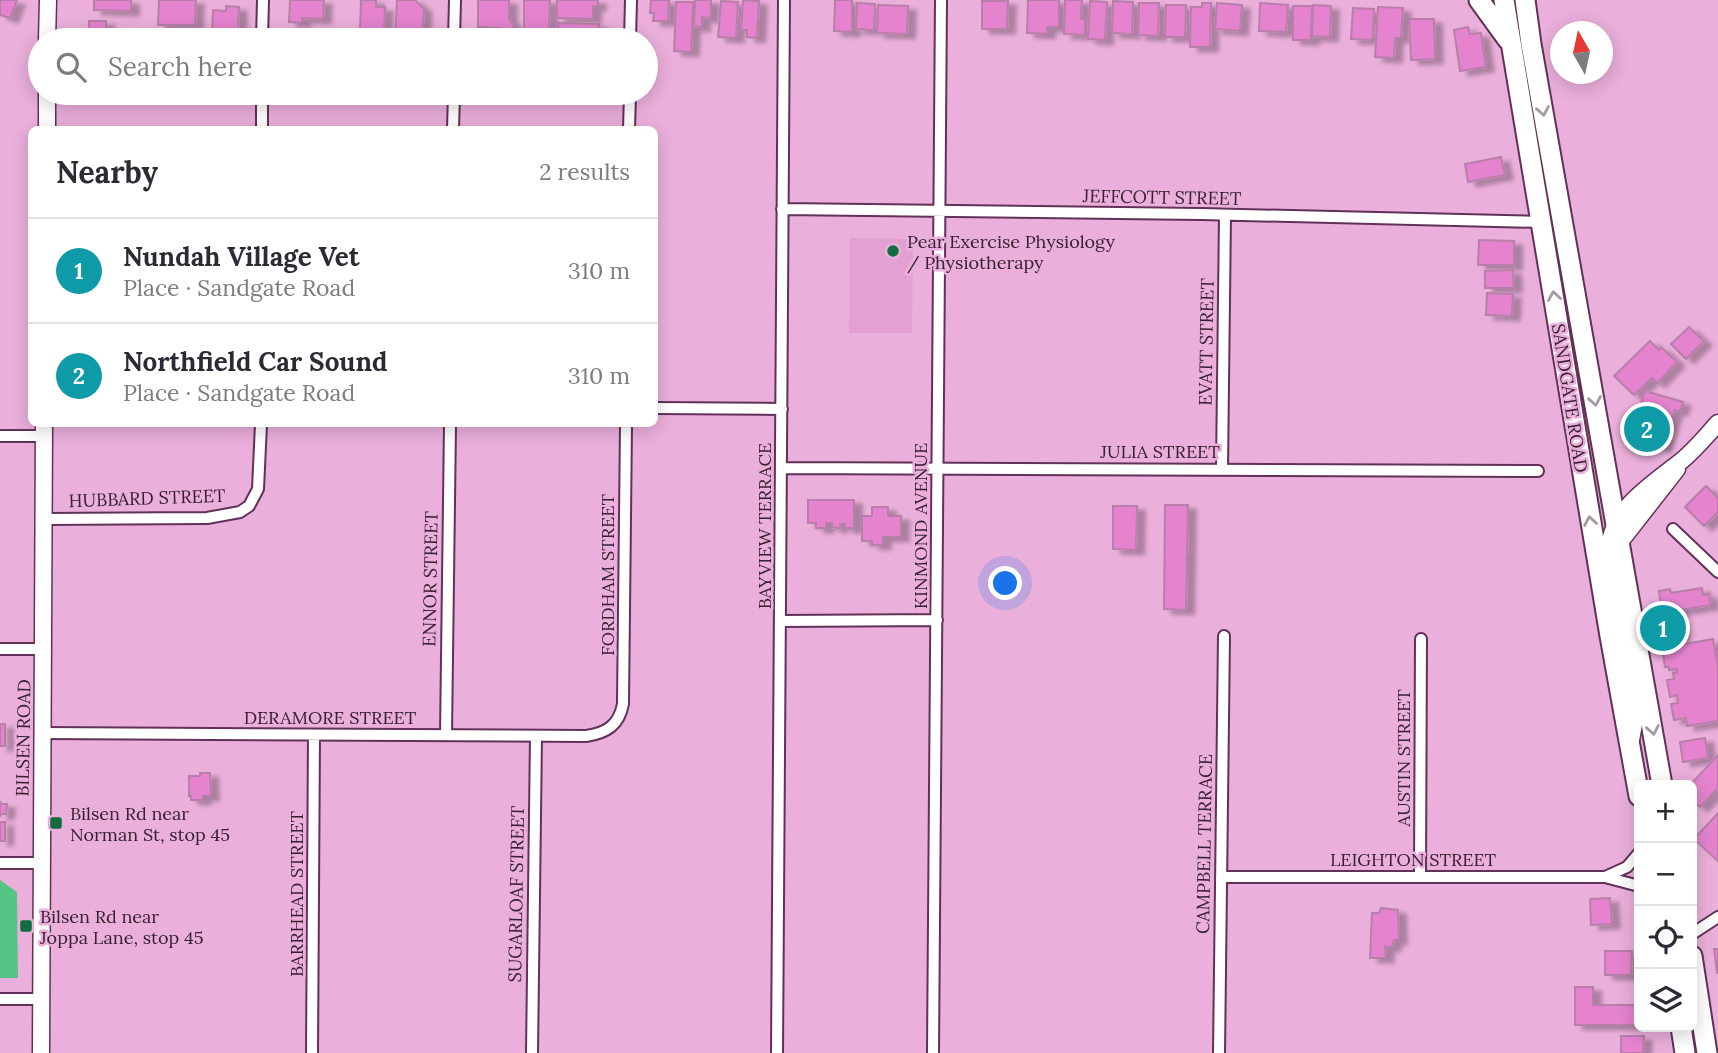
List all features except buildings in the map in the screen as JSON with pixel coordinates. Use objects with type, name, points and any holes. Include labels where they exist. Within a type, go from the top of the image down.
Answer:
[{"type":"highway","points":[[1479,0],[1511,44]]},
{"type":"highway","name":"SANDGATE ROAD","points":[[1504,0],[1636,780]]},
{"type":"highway","name":"SANDGATE ROAD","points":[[1525,0],[1661,780]]},
{"type":"highway","points":[[1694,969],[1707,1053]]},
{"type":"highway","points":[[1682,1032],[1685,1053]]},
{"type":"street","points":[[47,28],[48,0]]},
{"type":"street","points":[[262,0],[262,28]]},
{"type":"street","points":[[454,28],[455,0]]},
{"type":"street","points":[[630,28],[631,0]]},
{"type":"street","name":"BAYVIEW TERRACE","points":[[777,1053],[784,0]]},
{"type":"street","name":"KINMOND AVENUE","points":[[933,1053],[941,0]]},
{"type":"street","points":[[47,105],[47,126]]},
{"type":"street","points":[[262,105],[262,126]]},
{"type":"street","points":[[453,126],[454,105]]},
{"type":"street","points":[[629,126],[630,105]]},
{"type":"street","name":"JEFFCOTT STREET","points":[[782,209],[1542,222]]},
{"type":"street","name":"EVATT STREET","points":[[1222,469],[1225,215]]},
{"type":"street","points":[[658,408],[782,409]]},
{"type":"street","points":[[1630,747],[1636,713],[1609,543],[1617,521],[1638,494],[1682,461],[1718,423]]},
{"type":"street","name":"HUBBARD STREET","points":[[44,519],[207,518],[240,512],[248,506],[258,489],[261,427]]},
{"type":"street","name":"ENNOR STREET","points":[[446,736],[450,427]]},
{"type":"street","name":"FORDHAM STREET","points":[[615,725],[621,712],[624,693],[626,427]]},
{"type":"street","points":[[0,436],[44,430]]},
{"type":"street","name":"BILSEN ROAD","points":[[41,1053],[44,430]]},
{"type":"street","points":[[1620,542],[1682,461]]},
{"type":"street","name":"JULIA STREET","points":[[781,468],[1538,471]]},
{"type":"street","points":[[1673,529],[1718,572]]},
{"type":"street","points":[[781,621],[937,620]]},
{"type":"street","name":"CAMPBELL TERRACE","points":[[1219,1053],[1224,636]]},
{"type":"street","name":"AUSTIN STREET","points":[[1420,877],[1421,639]]},
{"type":"street","points":[[0,649],[43,649]]},
{"type":"street","name":"DERAMORE STREET","points":[[42,733],[586,736],[603,732],[615,725]]},
{"type":"street","name":"BARRHEAD STREET","points":[[312,1053],[314,735]]},
{"type":"street","name":"SUGARLOAF STREET","points":[[532,1053],[536,736]]},
{"type":"street","points":[[1605,877],[1627,867],[1634,859]]},
{"type":"street","points":[[0,863],[41,863]]},
{"type":"street","name":"LEIGHTON STREET","points":[[1221,877],[1605,877],[1634,885]]},
{"type":"street","points":[[1697,931],[1718,917]]},
{"type":"street","points":[[0,999],[40,999]]},
{"type":"shaded area","points":[[850,238],[913,239],[912,333],[849,333]]},
{"type":"green space","points":[[0,880],[17,892],[18,978],[0,978]]},
{"type":"place","name":"Pear Exercise Physiology / Physiotherapy","points":[[893,251]]},
{"type":"place","name":"Northfield Car Sound","points":[[1647,429]]},
{"type":"place","name":"Nundah Village Vet","points":[[1663,628]]},
{"type":"place","name":"Bilsen Rd near Norman St, stop 45","points":[[56,823]]},
{"type":"place","name":"Bilsen Rd near Joppa Lane, stop 45","points":[[26,926]]}]
